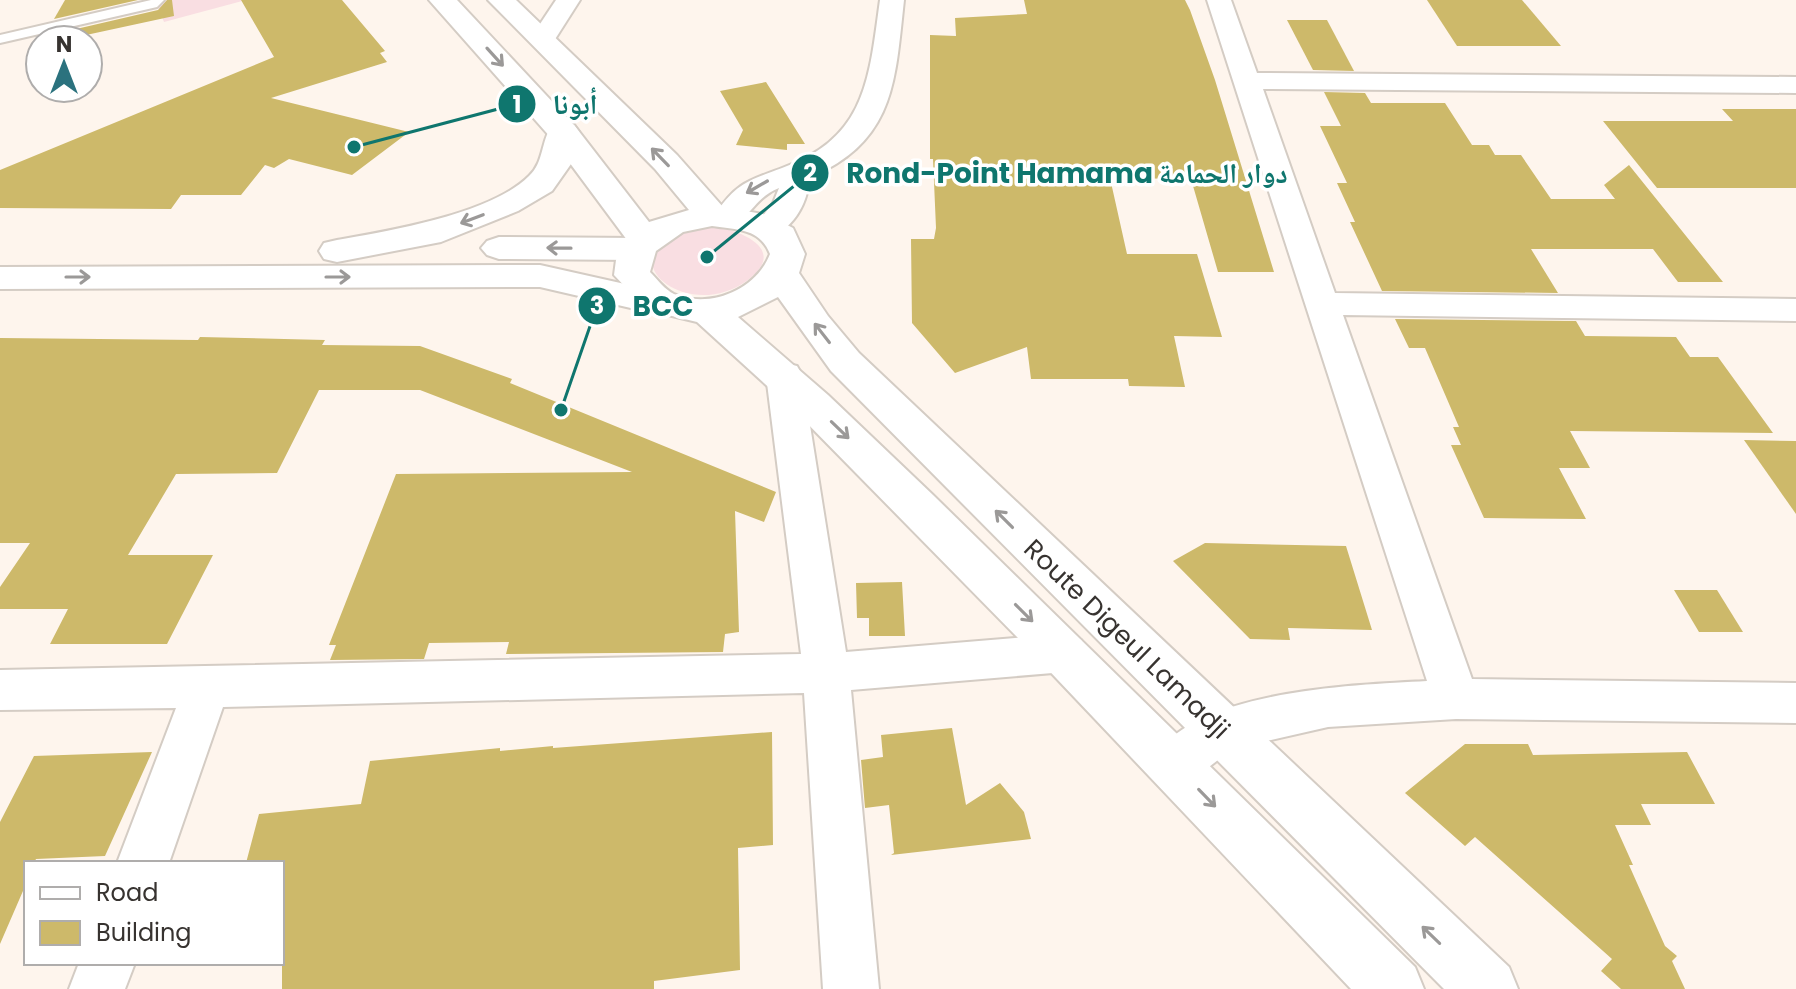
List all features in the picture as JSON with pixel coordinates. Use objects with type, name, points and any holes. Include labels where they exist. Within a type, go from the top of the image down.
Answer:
[{"type":"main road","points":[[442,0],[563,132],[641,244]]},
{"type":"main road","points":[[501,0],[721,216]]},
{"type":"main road","points":[[337,251],[429,235],[506,204],[540,184],[555,164],[563,132]]},
{"type":"main road","points":[[0,278],[540,276],[661,303],[705,309],[752,299],[770,288],[782,275],[788,262],[787,249],[781,237],[769,228],[721,216],[674,223],[641,244],[632,262],[632,275],[661,303]]},
{"type":"main road","points":[[0,251],[337,251],[641,244]]},
{"type":"main road","name":"Route Digeul Lamadji","points":[[782,275],[845,362],[1487,989]]},
{"type":"main road","points":[[705,309],[784,375],[1065,653],[1393,989]]},
{"type":"street","points":[[543,39],[568,0]]},
{"type":"street","points":[[721,216],[754,187],[794,174],[845,145],[867,122],[880,86],[892,0]]},
{"type":"street","points":[[1219,0],[1456,699]]},
{"type":"street","points":[[1248,81],[1796,85]]},
{"type":"street","points":[[769,228],[791,199],[796,187],[794,174]]},
{"type":"street","points":[[1324,304],[1796,310]]},
{"type":"street","points":[[784,375],[826,673],[851,989]]},
{"type":"street","points":[[0,690],[826,673],[1065,653]]},
{"type":"street","points":[[144,861],[207,688]]},
{"type":"street","points":[[1174,765],[1220,731],[1328,707],[1456,699],[1796,703]]},
{"type":"street","points":[[97,989],[106,965]]},
{"type":"lane","points":[[0,39],[153,4],[158,0]]},
{"type":"shaded area","points":[[167,0],[246,0],[164,22],[158,7]]},
{"type":"shaded area","points":[[713,227],[747,237],[762,251],[759,269],[748,280],[722,293],[697,295],[675,289],[659,278],[652,263],[657,248],[676,235]]},
{"type":"building","points":[[65,0],[138,0],[54,19]]},
{"type":"building","points":[[167,0],[172,0],[174,16],[104,31],[104,24],[98,24],[158,10]]},
{"type":"building","points":[[241,0],[342,0],[385,51],[380,53],[387,62],[271,98],[409,132],[352,175],[289,159],[274,168],[265,165],[241,195],[181,195],[171,209],[0,208],[0,170],[274,57]]},
{"type":"building","points":[[1024,0],[1185,0],[1190,10],[1215,80],[1274,272],[1218,272],[1191,179],[1110,178],[1127,254],[1197,254],[1222,337],[1174,336],[1185,387],[1129,386],[1128,379],[1031,379],[1027,347],[955,373],[912,323],[911,239],[934,239],[936,228],[933,159],[930,159],[930,35],[956,36],[955,18],[1027,14]]},
{"type":"building","points":[[1427,0],[1522,0],[1561,46],[1457,46]]},
{"type":"building","points":[[1287,20],[1327,20],[1354,71],[1313,70]]},
{"type":"building","points":[[766,82],[805,144],[787,144],[787,150],[736,145],[743,130],[720,91]]},
{"type":"building","points":[[1324,92],[1365,93],[1371,103],[1445,103],[1472,145],[1489,145],[1495,155],[1521,155],[1551,199],[1615,199],[1604,185],[1629,165],[1723,282],[1678,282],[1653,249],[1531,249],[1558,293],[1382,291],[1350,222],[1355,222],[1337,183],[1347,183],[1320,126],[1341,126]]},
{"type":"building","points":[[1722,109],[1796,109],[1796,188],[1657,188],[1603,121],[1733,121]]},
{"type":"building","points":[[1395,319],[1576,321],[1585,336],[1676,337],[1690,357],[1718,357],[1773,433],[1570,431],[1590,468],[1559,468],[1586,519],[1484,518],[1451,445],[1461,445],[1453,427],[1459,427],[1425,348],[1409,348]]},
{"type":"building","points":[[200,337],[325,340],[322,345],[420,346],[512,379],[510,383],[776,492],[764,522],[735,511],[739,632],[725,634],[723,652],[506,654],[509,642],[429,643],[424,659],[330,660],[336,645],[329,645],[396,474],[632,472],[420,390],[319,390],[277,473],[176,474],[128,555],[213,555],[167,644],[50,644],[68,609],[0,609],[0,587],[30,543],[0,543],[0,338],[198,340]]},
{"type":"building","points":[[1744,440],[1796,441],[1796,514]]},
{"type":"building","points":[[1205,543],[1346,546],[1372,630],[1288,628],[1290,640],[1250,639],[1173,561]]},
{"type":"building","points":[[902,582],[905,636],[869,636],[869,618],[857,618],[856,583]]},
{"type":"building","points":[[1674,590],[1717,590],[1743,632],[1699,632]]},
{"type":"building","points":[[952,728],[966,805],[1000,783],[1024,812],[1031,839],[891,855],[894,853],[889,805],[865,808],[861,760],[883,757],[881,735]]},
{"type":"building","points":[[772,732],[773,845],[738,848],[740,970],[654,981],[654,989],[282,989],[284,861],[247,861],[259,814],[361,804],[370,761],[500,748],[500,751]]},
{"type":"building","points":[[1465,744],[1528,744],[1533,755],[1687,752],[1715,804],[1641,804],[1651,825],[1615,825],[1665,946],[1677,956],[1672,961],[1685,989],[1621,989],[1601,971],[1612,959],[1475,837],[1465,846],[1405,793]]},
{"type":"building","points":[[152,752],[105,856],[24,861],[24,889],[0,944],[0,822],[34,756]]},
{"type":"place","name":"أبونا","points":[[354,147]]},
{"type":"place","name":"Rond-Point Hamama دوار الحمامة","points":[[707,257]]},
{"type":"place","name":"BCC","points":[[561,410]]}]
